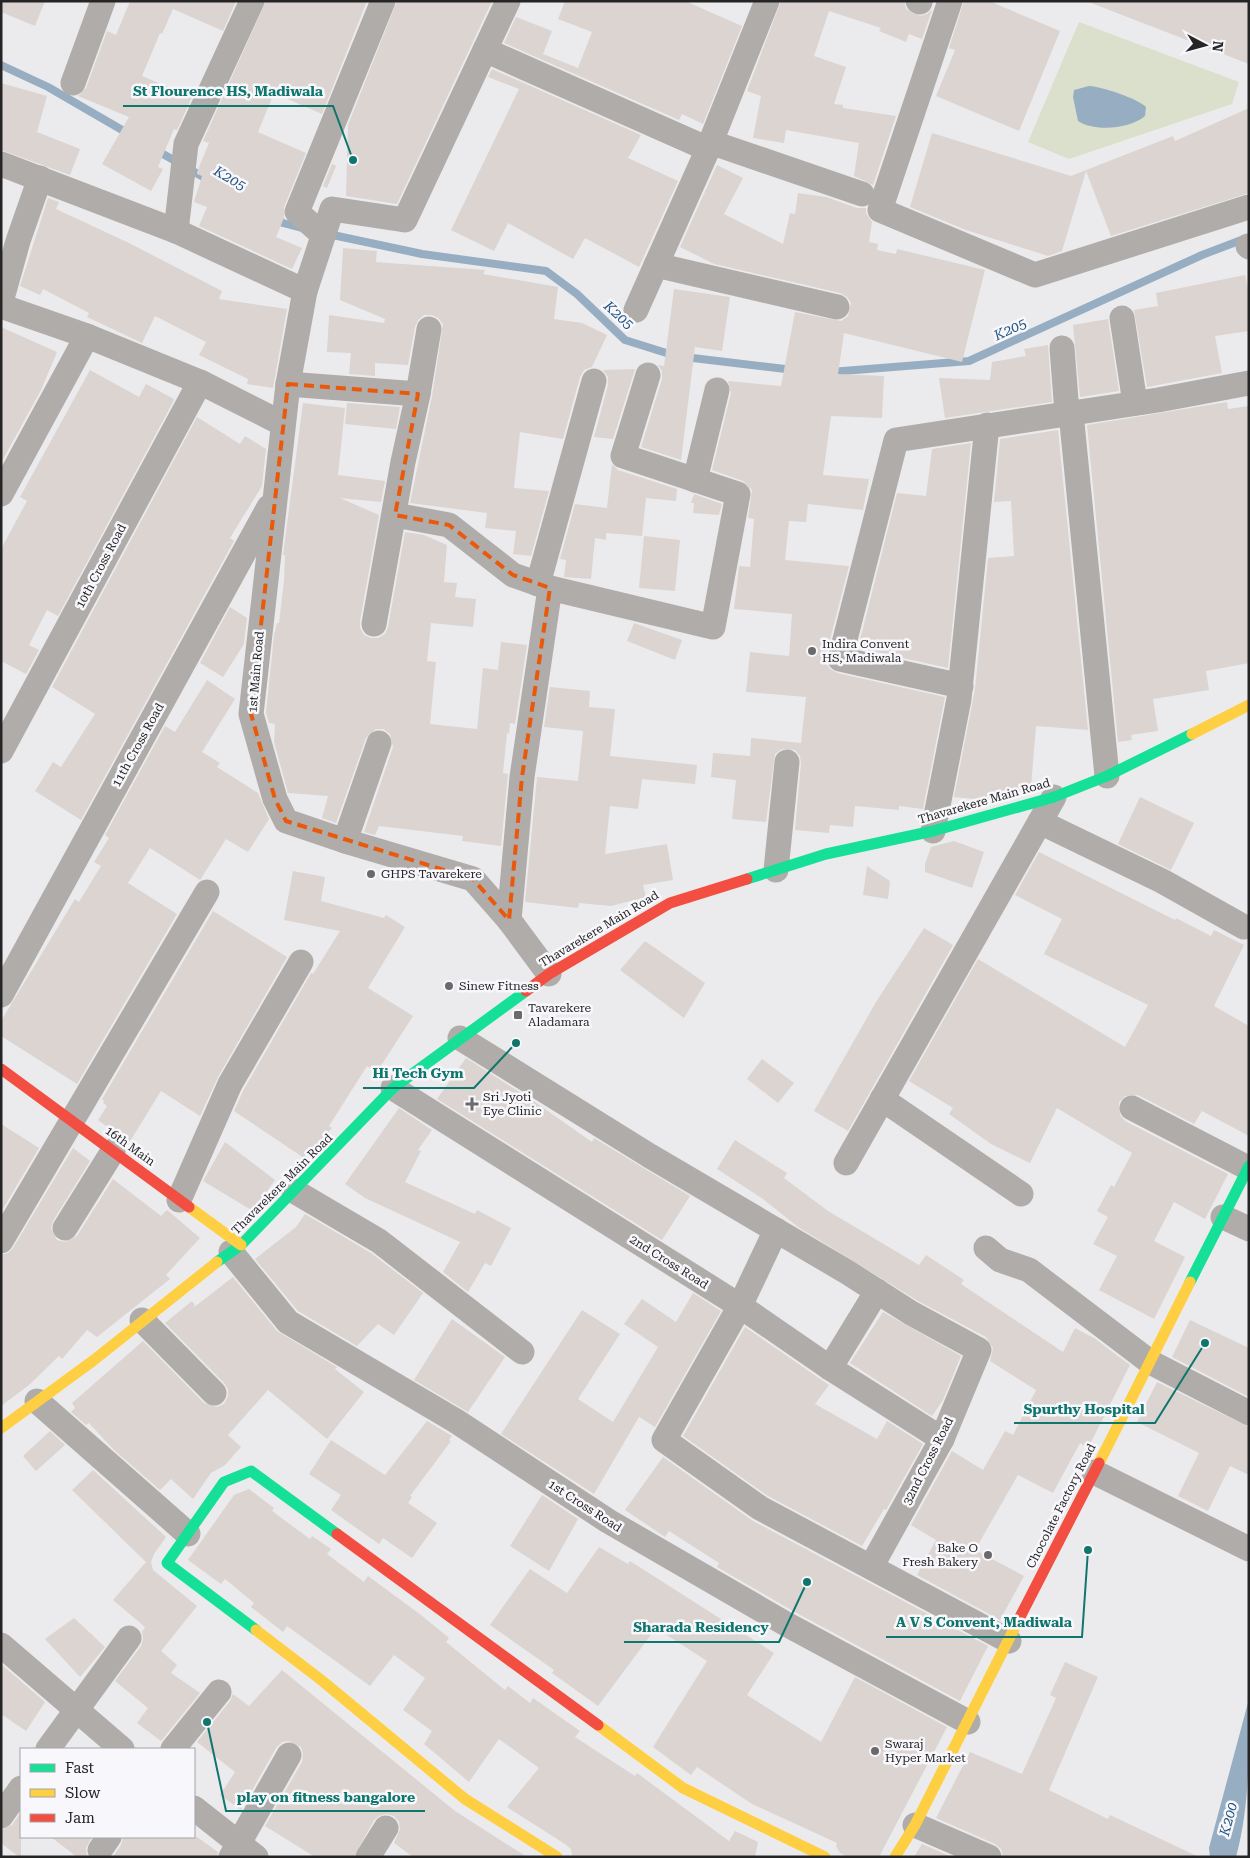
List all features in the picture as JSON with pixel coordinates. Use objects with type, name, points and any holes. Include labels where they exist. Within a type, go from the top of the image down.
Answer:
[{"type":"street","points":[[73,82],[103,1]]},
{"type":"street","points":[[176,231],[186,144],[252,1]]},
{"type":"street","points":[[323,235],[296,212],[383,1]]},
{"type":"street","points":[[508,1],[485,50],[709,146],[862,194]]},
{"type":"street","points":[[636,310],[709,146],[767,1]]},
{"type":"street","points":[[950,1],[880,210],[1035,276],[1249,207]]},
{"type":"street","name":"1st Main Road","points":[[485,50],[405,220],[332,209],[305,291],[288,384],[251,714],[275,799],[286,821],[344,841],[474,879],[509,920],[549,974]]},
{"type":"street","points":[[1,164],[176,231],[305,291]]},
{"type":"street","points":[[40,178],[18,241],[1,304],[88,336],[200,382],[283,424]]},
{"type":"street","points":[[656,265],[837,307]]},
{"type":"street","points":[[1122,318],[1135,403]]},
{"type":"street","points":[[374,624],[429,329]]},
{"type":"street","points":[[3,487],[88,336]]},
{"type":"street","points":[[1062,348],[1107,776]]},
{"type":"street","points":[[395,515],[449,525],[513,575],[544,586],[713,628],[738,494],[623,456],[648,376]]},
{"type":"street","points":[[509,920],[522,777],[544,586],[594,381]]},
{"type":"street","name":"10th Cross Road","points":[[1,751],[200,382]]},
{"type":"street","points":[[961,686],[840,659],[896,440],[1135,403],[1249,383]]},
{"type":"street","points":[[288,384],[418,394]]},
{"type":"street","points":[[695,480],[717,390]]},
{"type":"street","points":[[933,831],[961,686],[987,425]]},
{"type":"street","name":"11th Cross Road","points":[[1,995],[276,495]]},
{"type":"street","name":"Thavarekere Main Road","points":[[1,1428],[94,1360],[142,1320],[236,1249],[393,1088],[549,974],[670,903],[826,854],[933,831],[1054,797],[1107,776],[1249,705]]},
{"type":"street","points":[[344,841],[379,743]]},
{"type":"street","points":[[776,870],[787,762]]},
{"type":"street","points":[[846,1162],[1054,797]]},
{"type":"street","points":[[1040,822],[1162,881],[1244,927]]},
{"type":"street","points":[[1,1241],[71,1120],[208,892]]},
{"type":"street","points":[[179,1200],[230,1084],[301,962]]},
{"type":"street","points":[[460,1038],[877,1291],[830,1368]]},
{"type":"street","name":"16th Main","points":[[1,1069],[179,1200],[236,1249]]},
{"type":"street","name":"2nd Cross Road","points":[[393,1088],[740,1306],[830,1368],[942,1439]]},
{"type":"street","points":[[882,1099],[1020,1194]]},
{"type":"street","points":[[1132,1108],[1248,1167]]},
{"type":"street","points":[[65,1228],[113,1151]]},
{"type":"street","name":"Chocolate Factory Road","points":[[895,1857],[915,1825],[968,1722],[1248,1167]]},
{"type":"street","points":[[294,1191],[379,1240],[522,1352]]},
{"type":"street","points":[[1223,1217],[1249,1229]]},
{"type":"street","points":[[776,1230],[740,1306],[664,1440],[760,1508],[1009,1640]]},
{"type":"street","points":[[986,1248],[1000,1260],[1029,1270],[1150,1362],[1249,1412]]},
{"type":"street","name":"1st Cross Road","points":[[236,1249],[288,1322],[456,1421],[608,1521],[786,1624],[968,1722]]},
{"type":"street","name":"32nd Cross Road","points":[[871,1567],[942,1439],[979,1350],[911,1313],[877,1291]]},
{"type":"street","points":[[142,1320],[214,1393]]},
{"type":"street","points":[[37,1401],[188,1534]]},
{"type":"street","points":[[557,1857],[465,1799],[320,1679],[168,1563],[224,1482],[251,1471],[683,1788],[825,1857]]},
{"type":"street","points":[[1094,1472],[1249,1549]]},
{"type":"street","points":[[49,1748],[130,1638]]},
{"type":"street","points":[[1,1644],[121,1748]]},
{"type":"street","points":[[174,1748],[219,1692]]},
{"type":"street","points":[[195,1809],[241,1852],[289,1755]]},
{"type":"street","points":[[1,1816],[20,1789]]},
{"type":"street","points":[[915,1825],[989,1857]]},
{"type":"street","points":[[368,1857],[386,1828]]},
{"type":"highlighted area","points":[[288,384],[418,394],[395,515],[449,525],[513,575],[550,588],[522,777],[509,920],[473,879],[286,821],[275,799],[251,714]]},
{"type":"green space","points":[[1079,22],[1239,82],[1232,104],[1069,159],[1028,142]]},
{"type":"water","points":[[1089,86],[1111,91],[1135,100],[1146,107],[1145,116],[1130,124],[1112,128],[1093,127],[1078,121],[1073,97],[1074,90]]},
{"type":"water","name":"K200","points":[[1249,1699],[1249,1759],[1241,1838],[1236,1857],[1210,1857],[1209,1848]]},
{"type":"building","points":[[1,1],[45,1],[35,26],[1,12]]},
{"type":"building","points":[[130,1],[236,1],[223,31],[173,9],[162,34],[160,33],[142,76],[192,97],[177,130],[174,129],[158,167],[163,169],[151,191],[102,164],[129,117],[78,96],[86,88],[107,31],[116,35]]},
{"type":"building","points":[[266,1],[367,1],[322,114],[274,93],[258,132],[306,153],[284,207],[284,218],[276,237],[302,248],[292,269],[199,226],[207,207],[194,202],[202,176],[197,174],[197,172],[209,143],[203,141]]},
{"type":"building","points":[[397,1],[492,1],[397,204],[346,196],[348,125]]},
{"type":"building","points":[[565,1],[685,1],[742,26],[703,124],[682,114],[679,120],[504,43],[516,17],[552,31],[543,54],[578,68],[592,32],[558,19]]},
{"type":"building","points":[[781,1],[904,1],[906,9],[920,16],[932,10],[922,39],[909,34],[906,42],[879,31],[881,28],[829,11],[814,56],[846,67],[834,104],[843,105],[843,108],[896,116],[873,185],[854,176],[859,143],[786,130],[784,143],[753,138],[761,96],[747,91]]},
{"type":"building","points":[[964,1],[989,1],[1060,31],[1019,131],[936,96],[955,50],[949,48]]},
{"type":"building","points":[[1091,1],[1249,1],[1249,64],[1091,3]]},
{"type":"building","points":[[492,69],[641,135],[628,158],[678,181],[639,267],[585,238],[573,259],[508,223],[494,251],[451,230],[519,89],[488,77]]},
{"type":"building","points":[[1,83],[47,96],[37,132],[80,149],[70,175],[1,150]]},
{"type":"building","points":[[1249,108],[1249,193],[1111,236],[1086,171],[1062,251],[1048,256],[966,230],[910,207],[932,133],[1071,176],[1173,136],[1175,141]]},
{"type":"building","points":[[332,164],[336,166],[327,188],[323,186]]},
{"type":"building","points":[[717,165],[743,178],[724,214],[783,244],[790,213],[795,214],[798,193],[826,197],[857,208],[866,208],[866,213],[872,222],[869,242],[878,244],[877,250],[896,254],[897,249],[985,270],[962,362],[844,333],[838,374],[884,376],[882,418],[831,416],[823,475],[869,479],[863,510],[808,504],[806,522],[789,521],[785,560],[849,566],[826,655],[826,663],[830,669],[837,673],[945,697],[923,809],[899,806],[899,810],[855,806],[853,827],[830,825],[829,833],[795,830],[801,763],[800,756],[795,750],[782,749],[775,754],[766,822],[732,819],[736,780],[711,777],[713,753],[750,756],[751,738],[801,743],[806,697],[746,692],[750,652],[789,656],[792,614],[734,609],[739,566],[750,567],[754,519],[748,518],[752,490],[743,481],[712,470],[731,393],[728,381],[781,386],[795,312],[841,321],[848,316],[851,303],[847,297],[840,293],[714,264],[680,247]]},
{"type":"building","points":[[48,198],[59,202],[56,209],[129,243],[222,291],[219,299],[287,309],[273,388],[247,384],[248,379],[199,355],[206,342],[155,316],[142,343],[87,317],[89,313],[43,289],[40,295],[20,286]]},
{"type":"building","points":[[343,248],[377,251],[376,262],[485,270],[483,274],[558,287],[554,319],[582,323],[607,335],[592,367],[584,370],[580,377],[563,439],[520,432],[514,488],[549,491],[531,556],[513,554],[516,531],[485,528],[487,513],[410,503],[432,396],[443,324],[432,315],[424,315],[418,320],[408,365],[375,363],[375,376],[349,374],[351,353],[327,352],[329,315],[384,323],[385,319],[340,300]]},
{"type":"building","points":[[1245,275],[1249,294],[1249,331],[1215,336],[1222,373],[1147,387],[1134,310],[1158,306],[1156,293]]},
{"type":"building","points":[[674,289],[730,297],[722,351],[695,347],[681,460],[641,447],[662,379],[662,371],[658,365],[664,366]]},
{"type":"building","points":[[1108,319],[1119,391],[1080,397],[1073,325]]},
{"type":"building","points":[[1,327],[57,352],[41,390],[1,463]]},
{"type":"building","points":[[1048,345],[1052,402],[945,418],[939,378],[990,380],[992,362],[1026,356],[1024,349]]},
{"type":"building","points":[[635,369],[613,439],[594,437],[608,385],[608,377],[603,370]]},
{"type":"building","points":[[90,370],[139,397],[146,384],[174,399],[58,616],[47,610],[29,645],[39,650],[26,674],[1,661],[1,549],[27,501],[20,497]]},
{"type":"building","points":[[1227,402],[1228,409],[1249,406],[1249,663],[1206,671],[1209,690],[1153,699],[1158,731],[1131,735],[1132,740],[1118,742],[1087,425]]},
{"type":"building","points":[[303,403],[345,408],[338,475],[385,481],[381,502],[340,498],[379,515],[360,621],[360,628],[364,635],[378,638],[385,634],[388,627],[405,532],[424,535],[447,545],[444,582],[457,583],[455,597],[476,599],[473,627],[431,623],[427,661],[436,662],[430,724],[477,729],[483,668],[498,670],[501,642],[527,645],[515,724],[510,723],[509,734],[507,733],[503,773],[508,774],[501,846],[462,841],[463,836],[379,826],[375,835],[364,832],[393,747],[390,734],[383,729],[376,729],[366,738],[336,823],[322,818],[328,796],[288,793],[274,742],[275,724],[269,723],[266,713],[274,635],[277,623],[279,623],[284,581],[285,555],[283,555]]},
{"type":"building","points":[[347,403],[400,407],[396,429],[345,424]]},
{"type":"building","points":[[197,417],[240,444],[245,436],[266,449],[262,486],[230,538],[234,541],[81,820],[35,791],[53,762],[61,767],[95,714],[52,687]]},
{"type":"building","points":[[1058,430],[1088,730],[1036,726],[1031,787],[1008,794],[990,792],[989,799],[985,800],[954,797],[975,689],[988,558],[1014,556],[1011,501],[994,502],[1000,439]]},
{"type":"building","points":[[971,443],[948,668],[858,648],[897,493],[926,496],[932,449]]},
{"type":"building","points":[[612,464],[618,470],[677,489],[676,501],[646,498],[642,536],[606,533],[606,540],[595,538],[591,579],[564,577],[566,560],[560,559],[575,504],[607,508]]},
{"type":"building","points":[[694,494],[722,504],[719,515],[693,513],[694,503],[691,503]]},
{"type":"building","points":[[644,536],[680,540],[675,591],[639,588]]},
{"type":"building","points":[[230,607],[247,618],[244,644],[223,677],[200,663]]},
{"type":"building","points":[[634,623],[682,640],[675,660],[627,641]]},
{"type":"building","points":[[207,680],[235,699],[202,752],[220,763],[217,767],[258,793],[269,819],[248,852],[226,839],[200,880],[150,848],[128,883],[177,914],[77,1084],[1,1036],[1,1021],[75,899],[79,902],[101,866],[94,862],[109,838],[105,835],[165,726],[175,732]]},
{"type":"building","points":[[550,687],[590,691],[589,707],[615,709],[610,756],[697,765],[695,784],[642,779],[638,809],[610,806],[605,854],[667,844],[673,880],[643,885],[646,897],[611,906],[579,903],[578,908],[525,902],[537,777],[578,781],[583,731],[544,727]]},
{"type":"building","points":[[1140,797],[1194,823],[1171,870],[1118,844]]},
{"type":"building","points":[[954,841],[984,852],[972,888],[925,872],[925,864],[931,847]]},
{"type":"building","points":[[1039,852],[1175,920],[1176,918],[1211,936],[1214,930],[1244,945],[1214,1006],[1249,1026],[1249,1136],[1202,1111],[1194,1124],[1138,1095],[1125,1096],[1119,1102],[1120,1115],[1125,1121],[1228,1174],[1205,1219],[1174,1202],[1154,1241],[1185,1257],[1154,1319],[1099,1290],[1117,1256],[1093,1244],[1108,1217],[1097,1211],[1111,1185],[1114,1187],[1132,1153],[1057,1108],[1030,1163],[991,1144],[949,1114],[953,1108],[909,1081],[978,959],[1125,1047],[1148,1005],[1044,954],[1062,919],[1015,895]]},
{"type":"building","points":[[867,866],[890,881],[888,899],[863,895]]},
{"type":"building","points":[[293,871],[325,877],[321,901],[384,918],[386,915],[405,927],[368,988],[413,1016],[377,1072],[367,1066],[329,1126],[332,1128],[304,1158],[234,1111],[243,1091],[311,973],[313,974],[340,931],[284,920]]},
{"type":"building","points":[[213,911],[287,957],[218,1077],[200,1116],[161,1091],[129,1143],[98,1120],[107,1106],[103,1103],[102,1099]]},
{"type":"building","points":[[924,928],[953,945],[848,1131],[814,1111],[876,1002]]},
{"type":"building","points":[[645,941],[705,983],[684,1018],[620,970]]},
{"type":"building","points":[[466,1058],[532,1100],[592,1142],[594,1138],[690,1196],[662,1240],[437,1099]]},
{"type":"building","points":[[762,1059],[794,1083],[778,1103],[747,1079]]},
{"type":"building","points":[[399,1108],[432,1130],[418,1150],[421,1151],[405,1182],[475,1214],[477,1210],[511,1228],[491,1266],[485,1263],[468,1292],[443,1272],[460,1242],[365,1198],[345,1184]]},
{"type":"building","points":[[1,1124],[39,1148],[1,1212]]},
{"type":"building","points":[[735,1140],[787,1173],[784,1178],[828,1211],[919,1265],[926,1255],[964,1280],[961,1284],[1063,1352],[1075,1328],[1094,1338],[1130,1365],[1088,1448],[1080,1443],[1053,1493],[1018,1475],[975,1550],[1024,1576],[1000,1620],[917,1575],[936,1540],[911,1525],[952,1451],[983,1470],[1005,1431],[1013,1435],[1036,1390],[990,1361],[993,1348],[986,1337],[918,1301],[798,1227],[763,1199],[717,1169]]},
{"type":"building","points":[[225,1142],[275,1180],[253,1211],[203,1181]]},
{"type":"building","points":[[73,1148],[90,1161],[53,1221],[51,1228],[57,1240],[65,1242],[77,1236],[113,1179],[161,1216],[167,1210],[200,1238],[166,1275],[170,1279],[97,1337],[87,1330],[62,1359],[59,1356],[29,1385],[1,1406],[1,1255],[8,1253],[13,1248]]},
{"type":"building","points":[[305,1214],[371,1253],[423,1293],[394,1335],[378,1324],[357,1346],[298,1311],[255,1259],[296,1227]]},
{"type":"building","points":[[233,1277],[277,1331],[337,1367],[335,1369],[364,1392],[327,1439],[268,1390],[228,1435],[241,1447],[225,1465],[211,1473],[193,1499],[171,1479],[160,1490],[114,1450],[89,1423],[86,1425],[71,1412],[75,1408],[72,1403],[143,1341],[204,1403],[217,1407],[224,1404],[228,1396],[228,1389],[224,1383],[165,1323],[192,1301],[195,1305],[193,1308]]},
{"type":"building","points":[[693,1293],[721,1311],[655,1427],[639,1417],[594,1494],[501,1434],[582,1310],[620,1334],[578,1399],[613,1422],[658,1347],[624,1324],[642,1299],[676,1322]]},
{"type":"building","points":[[883,1312],[961,1356],[943,1400],[932,1416],[850,1363]]},
{"type":"building","points":[[452,1319],[505,1357],[468,1412],[414,1380]]},
{"type":"building","points":[[1190,1320],[1249,1348],[1249,1397],[1172,1357]]},
{"type":"building","points":[[745,1327],[829,1385],[815,1404],[877,1439],[887,1421],[923,1444],[886,1510],[884,1509],[862,1546],[768,1496],[683,1436]]},
{"type":"building","points":[[1157,1382],[1249,1427],[1249,1475],[1230,1466],[1208,1511],[1178,1496],[1199,1453],[1137,1422]]},
{"type":"building","points":[[427,1421],[452,1436],[449,1440],[451,1441],[410,1496],[412,1497],[408,1503],[437,1523],[412,1558],[383,1538],[379,1544],[331,1510],[341,1495],[309,1474],[331,1440],[385,1475]]},
{"type":"building","points":[[50,1431],[65,1445],[36,1471],[23,1456]]},
{"type":"building","points":[[663,1457],[753,1521],[988,1646],[960,1701],[793,1611],[717,1567],[719,1563],[669,1531],[665,1537],[625,1510]]},
{"type":"building","points":[[93,1470],[166,1537],[154,1554],[151,1562],[153,1570],[197,1606],[161,1651],[177,1665],[171,1673],[200,1693],[161,1741],[137,1723],[148,1708],[115,1681],[141,1646],[142,1632],[145,1627],[113,1600],[146,1562],[72,1490]]},
{"type":"building","points":[[249,1489],[274,1508],[272,1511],[310,1539],[312,1536],[331,1549],[327,1554],[364,1582],[368,1576],[421,1615],[449,1638],[446,1642],[505,1690],[508,1686],[530,1703],[533,1698],[580,1731],[575,1737],[635,1776],[637,1773],[729,1841],[735,1831],[758,1842],[755,1857],[572,1857],[571,1849],[565,1844],[507,1807],[539,1768],[499,1739],[469,1782],[424,1744],[432,1731],[403,1710],[425,1678],[394,1655],[370,1686],[287,1626],[283,1632],[251,1607],[254,1603],[225,1579],[221,1584],[188,1560],[234,1495]]},
{"type":"building","points":[[542,1495],[578,1519],[549,1571],[510,1546]]},
{"type":"building","points":[[599,1547],[628,1564],[630,1561],[774,1653],[747,1695],[821,1742],[855,1677],[947,1727],[879,1857],[848,1857],[840,1853],[836,1846],[837,1843],[752,1804],[697,1767],[691,1775],[653,1747],[707,1661],[656,1628],[598,1706],[552,1673],[554,1670],[490,1625],[530,1569],[567,1593]]},
{"type":"building","points":[[74,1618],[105,1647],[80,1677],[45,1639]]},
{"type":"building","points":[[1065,1662],[1098,1677],[1049,1790],[1108,1819],[1110,1815],[1199,1857],[1003,1857],[1001,1849],[995,1844],[936,1818],[970,1752],[1022,1774],[1056,1698],[1050,1695]]},
{"type":"building","points":[[1,1664],[45,1702],[26,1731],[1,1714]]},
{"type":"building","points":[[282,1670],[455,1811],[527,1857],[413,1857],[394,1843],[400,1829],[399,1822],[394,1816],[386,1814],[374,1820],[354,1857],[315,1857],[265,1826],[302,1762],[303,1754],[301,1747],[289,1741],[282,1742],[276,1748],[241,1810],[220,1795],[235,1772],[197,1742],[230,1701],[233,1694],[249,1706]]},
{"type":"building","points":[[20,1813],[21,1857],[1,1843],[1,1830],[12,1825]]},
{"type":"building","points":[[197,1837],[218,1852],[217,1857],[113,1857],[121,1845],[123,1838]]},
{"type":"building","points":[[52,1838],[91,1838],[86,1848],[87,1857],[77,1857]]},
{"type":"building","points":[[922,1844],[952,1857],[914,1857]]},
{"type":"waterway","name":"K205","points":[[1,65],[48,87],[129,134]]},
{"type":"waterway","name":"K205","points":[[156,150],[205,178]]},
{"type":"waterway","name":"K205","points":[[273,217],[283,223],[302,228]]},
{"type":"waterway","name":"K205","points":[[328,234],[422,254],[546,271],[577,294],[625,340],[676,356],[794,370]]},
{"type":"waterway","name":"K205","points":[[830,372],[969,361],[1202,255],[1244,239]]},
{"type":"traffic: fast","points":[[747,879],[826,854],[933,831],[1054,797],[1107,776],[1192,734]]},
{"type":"traffic: fast","points":[[217,1262],[241,1245],[393,1088],[526,991]]},
{"type":"traffic: fast","points":[[1190,1282],[1249,1166]]},
{"type":"traffic: fast","points":[[256,1630],[167,1563],[224,1482],[251,1471],[337,1534]]},
{"type":"traffic: slow","points":[[1192,734],[1249,705]]},
{"type":"traffic: slow","points":[[189,1207],[241,1245]]},
{"type":"traffic: slow","points":[[1,1428],[94,1360],[217,1262]]},
{"type":"traffic: slow","points":[[1099,1463],[1190,1282]]},
{"type":"traffic: slow","points":[[895,1857],[915,1825],[1020,1617]]},
{"type":"traffic: slow","points":[[256,1630],[320,1679],[465,1799],[557,1857]]},
{"type":"traffic: slow","points":[[598,1725],[683,1788],[825,1857]]},
{"type":"traffic: jam","points":[[526,991],[549,974],[670,903],[747,879]]},
{"type":"traffic: jam","points":[[1,1069],[189,1207]]},
{"type":"traffic: jam","points":[[1020,1617],[1099,1463]]},
{"type":"traffic: jam","points":[[337,1534],[598,1725]]},
{"type":"place","name":"St Flourence HS, Madiwala","points":[[353,160]]},
{"type":"place","name":"Indira Convent HS, Madiwala","points":[[812,651]]},
{"type":"place","name":"GHPS Tavarekere","points":[[371,874]]},
{"type":"place","name":"Sinew Fitness","points":[[449,986]]},
{"type":"place","name":"Tavarekere Aladamara","points":[[518,1015]]},
{"type":"place","name":"Hi Tech Gym","points":[[516,1043]]},
{"type":"place","name":"Sri Jyoti Eye Clinic","points":[[472,1104]]},
{"type":"place","name":"Spurthy Hospital","points":[[1205,1343]]},
{"type":"place","name":"A V S Convent, Madiwala","points":[[1088,1550]]},
{"type":"place","name":"Bake O Fresh Bakery","points":[[988,1555]]},
{"type":"place","name":"Sharada Residency","points":[[807,1582]]},
{"type":"place","name":"play on fitness bangalore","points":[[207,1722]]},
{"type":"place","name":"Swaraj Hyper Market","points":[[875,1751]]}]
